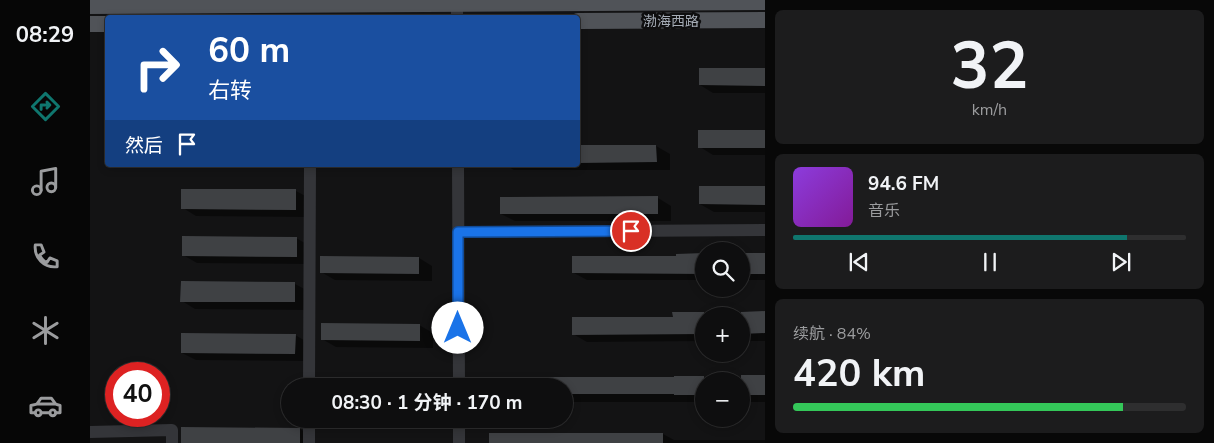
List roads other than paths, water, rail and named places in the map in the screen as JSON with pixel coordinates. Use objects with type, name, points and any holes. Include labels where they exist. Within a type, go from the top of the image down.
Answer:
[{"type":"main road","name":"渤海西路","points":[[90,6],[457,7],[765,2]]},
{"type":"main road","name":"渤海西路","points":[[580,21],[765,20]]},
{"type":"main road","points":[[90,24],[105,24]]},
{"type":"street","points":[[310,167],[310,378]]},
{"type":"street","points":[[458,167],[458,378]]},
{"type":"street","points":[[458,232],[765,230]]},
{"type":"street","points":[[310,428],[310,443]]},
{"type":"street","points":[[459,428],[459,443]]},
{"type":"street","points":[[90,432],[172,430],[172,443]]}]
